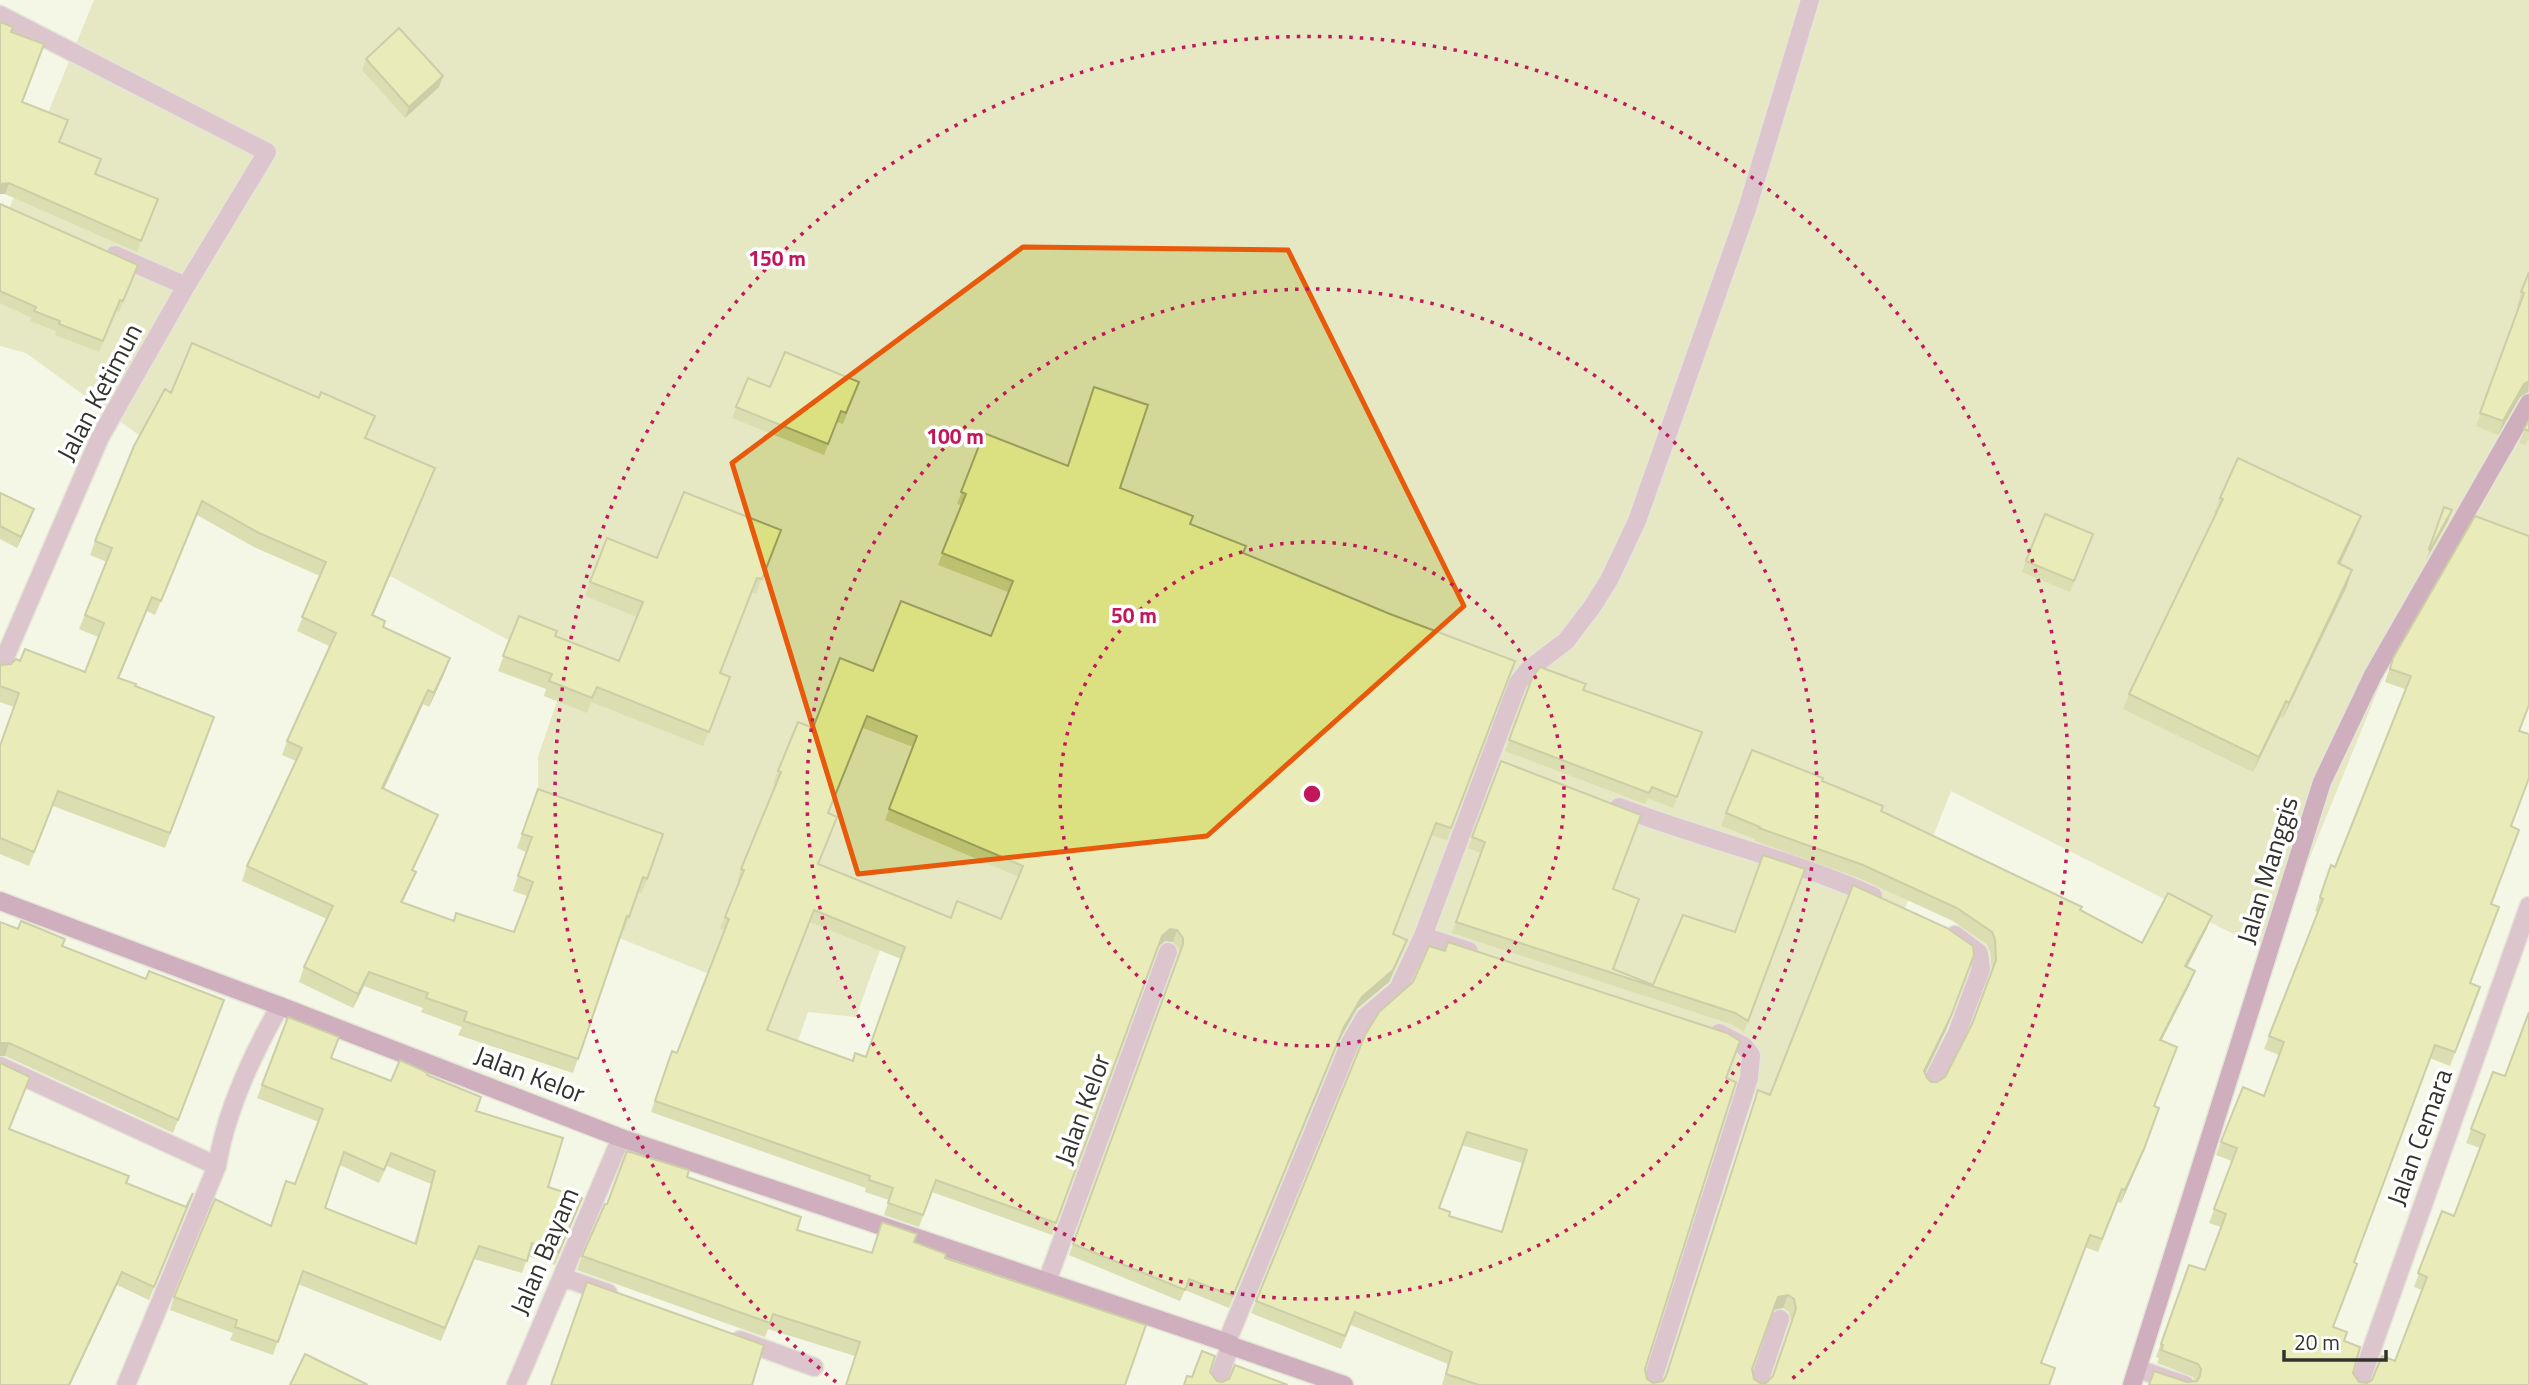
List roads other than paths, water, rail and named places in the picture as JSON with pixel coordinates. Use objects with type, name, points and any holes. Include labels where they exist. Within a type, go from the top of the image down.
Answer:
[{"type":"street","points":[[1216,1385],[1229,1344],[1350,1043],[1365,1017],[1398,989],[1423,936],[1497,760],[1518,683],[1528,670],[1566,641],[1592,607],[1609,580],[1637,521],[1747,209],[1810,0]]},
{"type":"street","name":"Jalan Ketimun","points":[[0,15],[267,152],[186,286],[100,437],[0,669]]},
{"type":"street","points":[[99,248],[186,286]]},
{"type":"street","name":"Jalan Manggis","points":[[2135,1377],[2322,782],[2373,675],[2529,403]]},
{"type":"street","points":[[1605,802],[1799,867],[1892,904]]},
{"type":"street","name":"Jalan Kelor","points":[[0,901],[621,1138],[1345,1385]]},
{"type":"street","name":"Jalan Cemara","points":[[2359,1385],[2529,906]]},
{"type":"street","points":[[1931,1084],[1956,1033],[1982,962],[1979,953],[1970,944],[1937,926]]},
{"type":"street","points":[[1423,936],[1489,958]]},
{"type":"street","name":"Jalan Kelor","points":[[1046,1284],[1168,953]]},
{"type":"street","points":[[126,1385],[217,1166],[222,1135],[239,1090],[263,1035],[280,1006]]},
{"type":"street","points":[[1651,1385],[1749,1078],[1751,1055],[1744,1046],[1727,1035],[1701,1027]]},
{"type":"street","points":[[0,1066],[217,1166]]},
{"type":"street","name":"Jalan Bayam","points":[[516,1385],[621,1138]]},
{"type":"street","points":[[562,1277],[625,1299]]},
{"type":"street","points":[[1758,1385],[1780,1319]]},
{"type":"street","points":[[726,1335],[814,1367]]},
{"type":"street","points":[[2135,1377],[2185,1385]]}]
